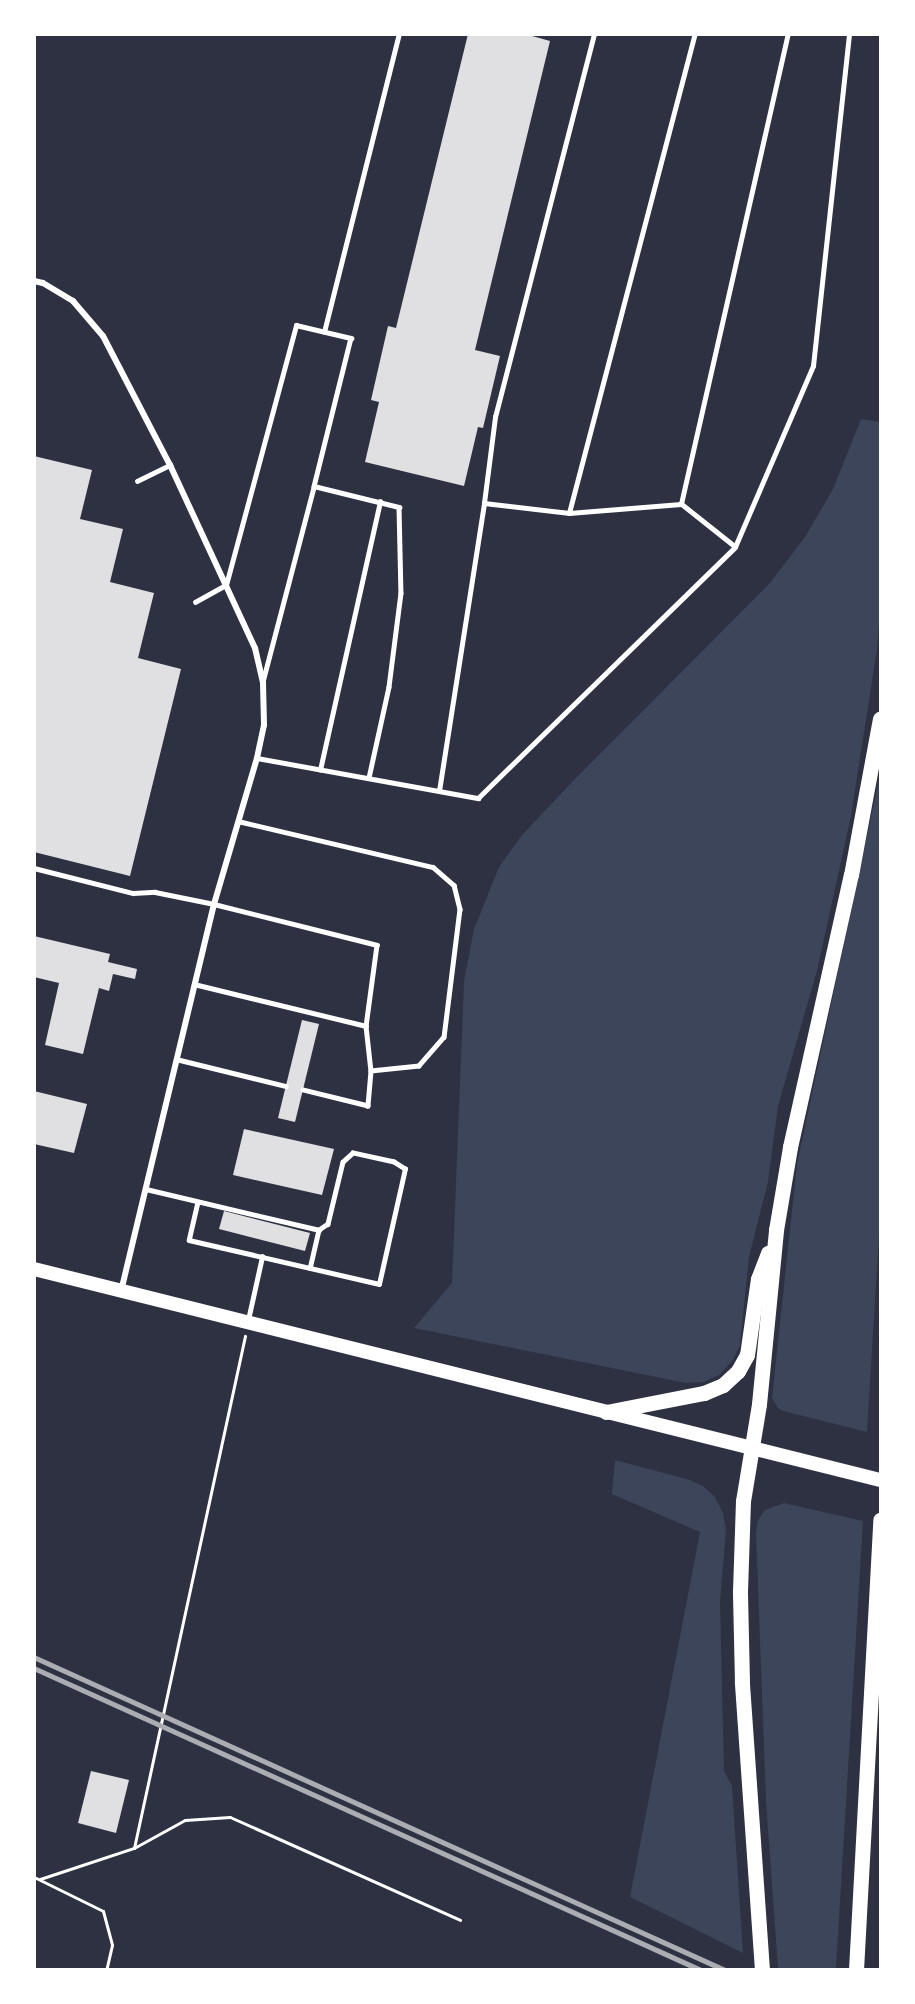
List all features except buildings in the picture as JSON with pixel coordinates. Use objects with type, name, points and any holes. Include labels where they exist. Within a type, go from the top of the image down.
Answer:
[{"type":"highway","points":[[762,1970],[742,1682],[740,1591],[743,1501],[759,1404],[776,1230],[790,1146],[851,874],[880,719]]},
{"type":"highway","points":[[606,1412],[704,1393],[723,1385],[738,1371],[747,1355],[758,1279],[776,1230]]},
{"type":"highway","points":[[856,1970],[880,1520]]},
{"type":"main road","points":[[34,1269],[880,1480]]},
{"type":"street","points":[[34,281],[43,283],[73,301],[103,336],[170,465],[226,585],[255,648],[263,683],[264,725],[257,758],[214,904],[121,1291]]},
{"type":"lane","points":[[324,332],[399,34]]},
{"type":"lane","points":[[439,791],[484,503],[495,417],[594,34]]},
{"type":"lane","points":[[569,513],[695,34]]},
{"type":"lane","points":[[681,504],[788,34]]},
{"type":"lane","points":[[257,758],[478,798],[735,547],[813,366],[849,34]]},
{"type":"lane","points":[[195,602],[226,585],[296,325],[351,338],[263,683]]},
{"type":"lane","points":[[137,481],[170,465]]},
{"type":"lane","points":[[314,486],[399,507],[401,593],[389,687],[369,778]]},
{"type":"lane","points":[[320,770],[380,502]]},
{"type":"lane","points":[[484,503],[569,513],[681,504],[735,547]]},
{"type":"lane","points":[[238,821],[433,867],[454,885],[460,909],[444,1037],[419,1066],[371,1071]]},
{"type":"lane","points":[[34,868],[133,893],[155,892],[214,904],[378,945],[366,1026],[371,1071],[368,1106],[303,1090]]},
{"type":"lane","points":[[194,984],[366,1026]]},
{"type":"lane","points":[[176,1059],[286,1086]]},
{"type":"lane","points":[[198,1202],[189,1240],[379,1284],[405,1169],[394,1162],[353,1153],[343,1162],[328,1224],[320,1230],[310,1268]]},
{"type":"lane","points":[[146,1189],[320,1230]]},
{"type":"lane","points":[[248,1323],[262,1257]]},
{"type":"path","points":[[134,1848],[248,1323]]},
{"type":"path","points":[[40,1879],[134,1848],[185,1820],[230,1817],[460,1920]]},
{"type":"path","points":[[34,1877],[103,1911],[112,1945],[106,1970]]},
{"type":"shaded area","points":[[861,419],[880,422],[880,613],[877,649],[851,816],[817,971],[778,1106],[768,1182],[749,1257],[740,1345],[733,1360],[719,1375],[704,1382],[686,1383],[414,1328],[452,1283],[464,981],[474,929],[499,867],[522,835],[575,779],[770,583],[805,537],[833,489]]},
{"type":"shaded area","points":[[880,775],[880,1220],[867,1432],[783,1411],[778,1408],[772,1398],[797,1164]]},
{"type":"shaded area","points":[[615,1460],[690,1480],[703,1486],[715,1497],[723,1513],[726,1530],[720,1601],[724,1771],[732,1786],[743,1953],[630,1897],[700,1532],[612,1494]]},
{"type":"shaded area","points":[[784,1503],[863,1521],[836,1969],[778,1968],[766,1802],[756,1533],[758,1520],[765,1510]]},
{"type":"railway","points":[[34,1657],[725,1970]]},
{"type":"railway","points":[[34,1668],[701,1970]]}]
